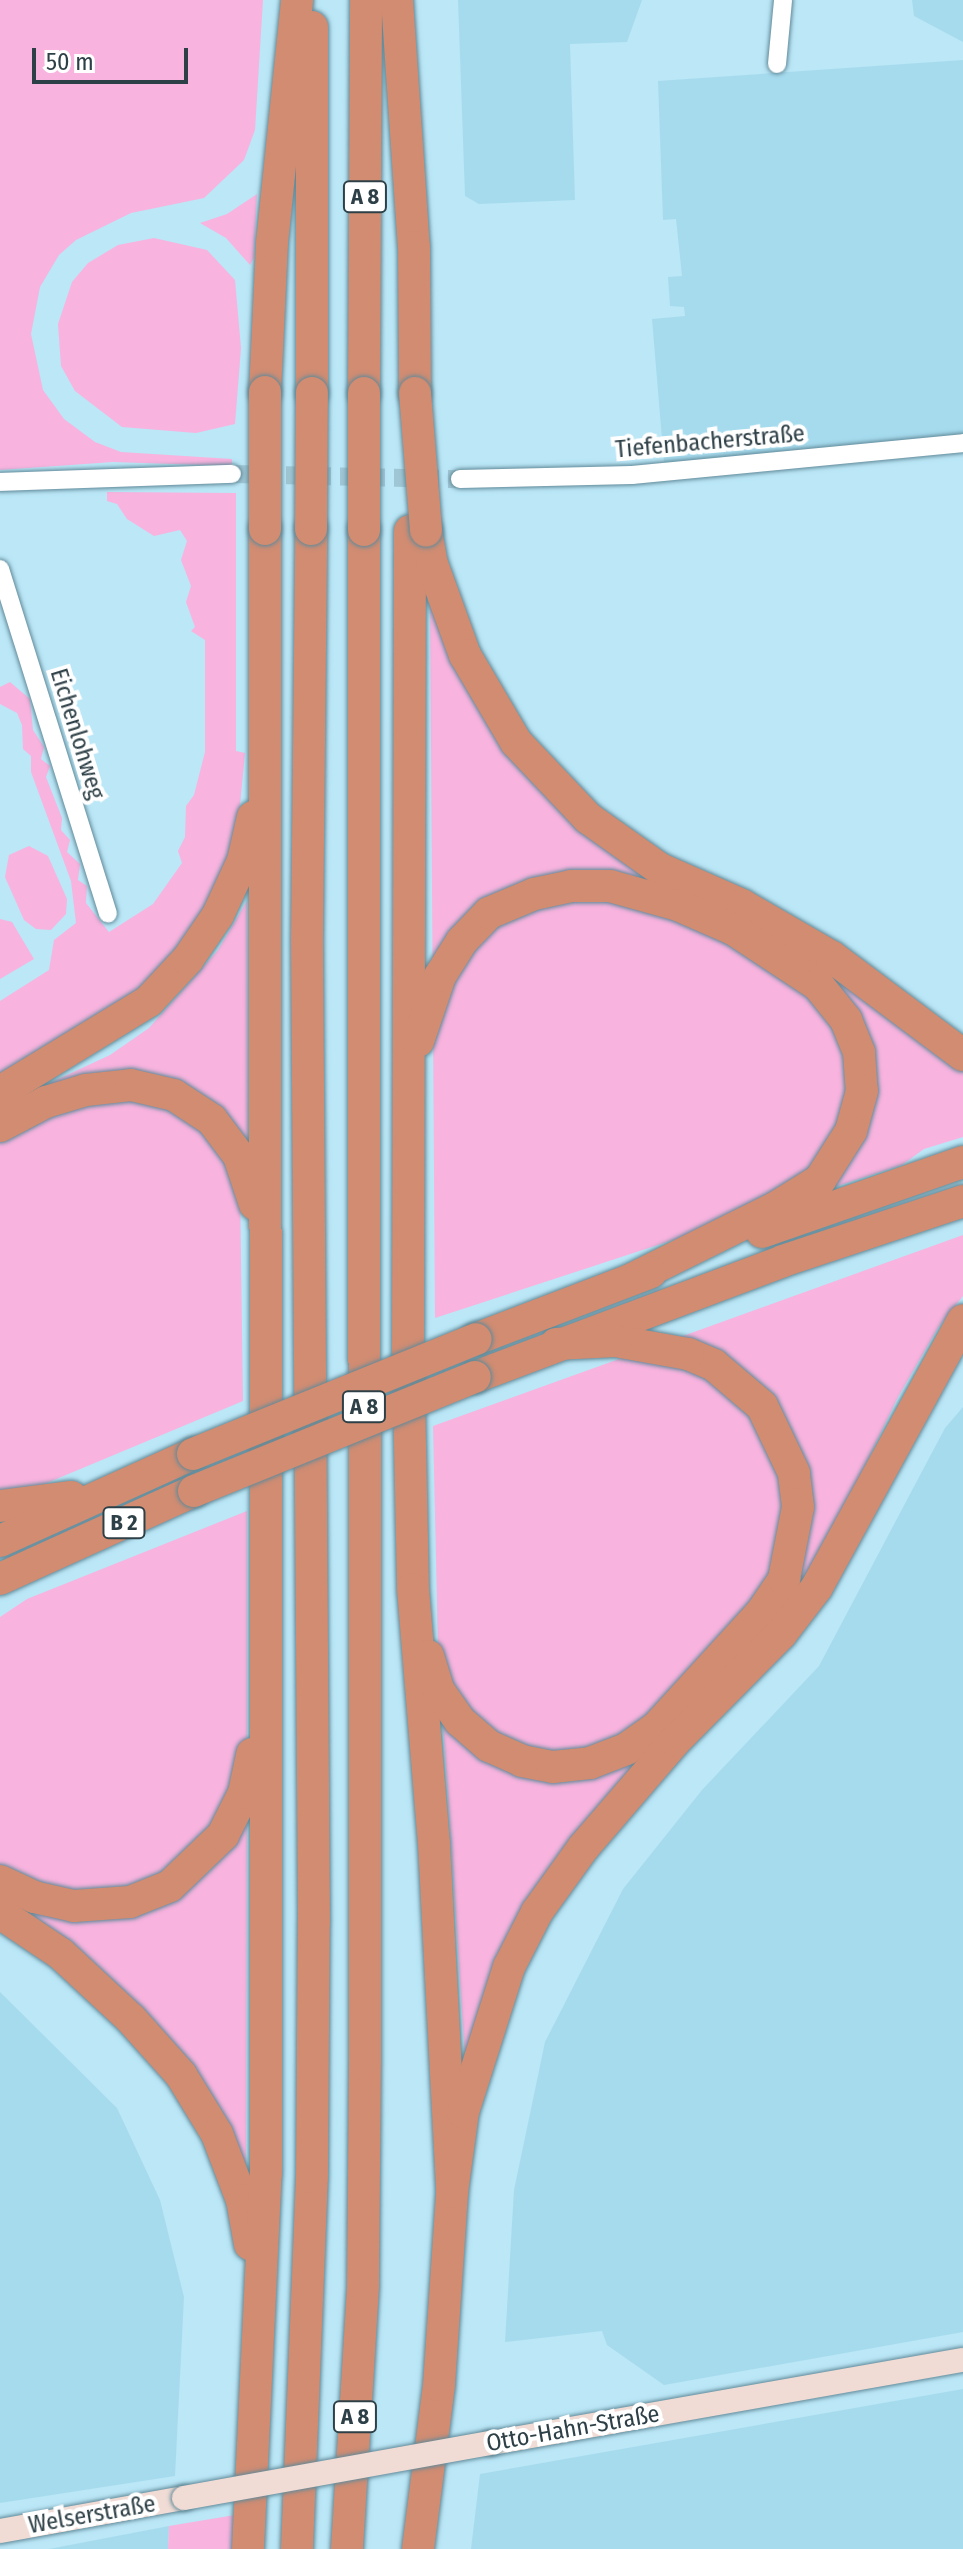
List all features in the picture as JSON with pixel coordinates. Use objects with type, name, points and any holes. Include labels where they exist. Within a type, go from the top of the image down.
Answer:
[{"type":"highway","points":[[248,2549],[266,2173],[263,1684],[267,747],[265,392],[272,243],[297,0]]},
{"type":"highway","name":"A 8","points":[[297,2549],[312,2177],[314,1922],[307,1001],[312,0]]},
{"type":"highway","name":"A 8","points":[[347,2549],[363,2285],[365,2096],[366,0]]},
{"type":"highway","points":[[397,0],[414,247],[418,531],[408,1079],[413,1589],[434,1844],[452,2192]]},
{"type":"highway","points":[[418,531],[465,655],[516,742],[588,818],[660,869],[742,905],[832,957],[963,1055]]},
{"type":"highway","points":[[0,1092],[149,1001],[188,959],[218,915],[243,861],[267,747]]},
{"type":"highway","points":[[408,1079],[440,976],[462,941],[489,913],[534,894],[610,886],[678,905],[744,936],[818,985],[846,1020],[859,1052],[862,1091],[851,1131],[820,1180],[775,1208],[632,1279]]},
{"type":"highway","points":[[0,1126],[46,1102],[86,1090],[131,1085],[174,1095],[212,1120],[239,1156],[255,1201],[265,1259]]},
{"type":"highway","points":[[632,1279],[963,1162]]},
{"type":"highway","points":[[556,1344],[963,1201]]},
{"type":"highway","name":"B 2","points":[[0,1541],[193,1454],[632,1279]]},
{"type":"highway","points":[[418,2549],[439,2385],[452,2192],[463,2112],[487,2028],[537,1912],[628,1795],[781,1634],[817,1587],[963,1320]]},
{"type":"highway","points":[[413,1589],[430,1666],[460,1721],[489,1746],[522,1761],[553,1767],[590,1763],[626,1749],[657,1727],[762,1612],[784,1579],[798,1507],[794,1473],[762,1406],[732,1378],[688,1354],[615,1341],[556,1344]]},
{"type":"highway","name":"B 2","points":[[0,1579],[194,1491],[556,1344]]},
{"type":"highway","points":[[0,1506],[114,1491]]},
{"type":"highway","points":[[0,1597],[54,1554]]},
{"type":"highway","points":[[0,1881],[53,1902],[110,1905],[170,1886],[186,1874],[223,1835],[239,1804],[263,1684]]},
{"type":"highway","points":[[0,1913],[61,1954],[131,2019],[181,2075],[217,2134],[242,2200],[261,2310]]},
{"type":"street","points":[[777,64],[783,0]]},
{"type":"street","name":"Tiefenbacherstraße","points":[[460,479],[632,475],[963,443]]},
{"type":"street","points":[[0,482],[232,474]]},
{"type":"street","name":"Eichenlohweg","points":[[0,569],[108,913]]},
{"type":"street","name":"Otto-Hahn-Straße","points":[[184,2498],[963,2360]]},
{"type":"street","name":"Welserstraße","points":[[0,2531],[184,2498]]},
{"type":"shaded area","points":[[0,0],[263,0],[255,130],[244,160],[204,198],[131,213],[76,240],[59,255],[40,287],[31,334],[43,390],[64,419],[95,442],[121,452],[232,459],[232,466],[113,462],[0,470]]},
{"type":"shaded area","points":[[458,0],[642,0],[627,42],[570,44],[575,200],[479,204],[465,196]]},
{"type":"shaded area","points":[[912,0],[963,0],[963,42],[914,16]]},
{"type":"shaded area","points":[[963,60],[963,437],[664,463],[652,319],[685,316],[684,307],[670,306],[668,277],[682,276],[676,219],[663,220],[658,81]]},
{"type":"shaded area","points":[[257,194],[254,258],[250,265],[226,238],[200,223],[227,214]]},
{"type":"shaded area","points":[[154,238],[207,250],[235,280],[241,348],[235,424],[196,433],[122,427],[75,391],[61,366],[58,324],[72,282],[88,263],[118,245]]},
{"type":"shaded area","points":[[107,492],[236,493],[236,751],[245,753],[238,826],[220,888],[161,979],[0,1081],[0,1001],[49,970],[54,940],[76,923],[71,881],[31,772],[31,756],[23,749],[22,725],[17,713],[0,704],[0,687],[10,682],[30,699],[33,730],[44,747],[41,759],[50,766],[46,777],[62,818],[61,830],[70,840],[67,852],[80,864],[78,880],[87,886],[86,903],[109,932],[153,904],[182,863],[178,851],[185,837],[186,806],[194,795],[205,752],[205,640],[191,631],[195,627],[186,602],[191,586],[181,560],[187,541],[180,530],[154,536],[127,519],[117,504],[107,501]]},
{"type":"shaded area","points":[[430,600],[513,753],[963,1068],[963,1137],[924,1149],[902,1165],[435,1318]]},
{"type":"shaded area","points":[[29,846],[48,856],[67,899],[66,914],[51,930],[36,929],[24,920],[5,877],[9,855]]},
{"type":"shaded area","points":[[247,901],[248,1144],[194,1092],[28,1093],[110,1055],[149,1028],[218,950]]},
{"type":"shaded area","points":[[0,919],[12,922],[34,959],[0,979]]},
{"type":"shaded area","points":[[133,1097],[169,1104],[214,1136],[240,1186],[243,1401],[42,1485],[0,1492],[0,1139],[48,1114]]},
{"type":"shaded area","points":[[963,1235],[963,1296],[938,1328],[898,1397],[813,1575],[591,1821],[465,2059],[438,1648],[433,1426]]},
{"type":"shaded area","points":[[963,1407],[963,2332],[664,2385],[607,2345],[602,2331],[505,2342],[514,2190],[545,2042],[623,1889],[702,1790],[819,1666],[945,1428]]},
{"type":"shaded area","points":[[247,1511],[247,1775],[227,1825],[146,1890],[41,1891],[0,1868],[0,1617],[27,1599]]},
{"type":"shaded area","points":[[247,1821],[246,2176],[220,2117],[3,1904],[181,1891],[210,1871]]},
{"type":"shaded area","points":[[0,1992],[117,2108],[160,2200],[184,2297],[175,2476],[0,2503]]},
{"type":"shaded area","points":[[963,2389],[963,2549],[471,2549],[480,2474]]},
{"type":"shaded area","points":[[235,2515],[234,2549],[168,2549],[169,2526]]},
{"type":"shaded area","points":[[169,2526],[168,2549],[49,2549]]},
{"type":"tunnel","points":[[232,474],[460,479]]}]
